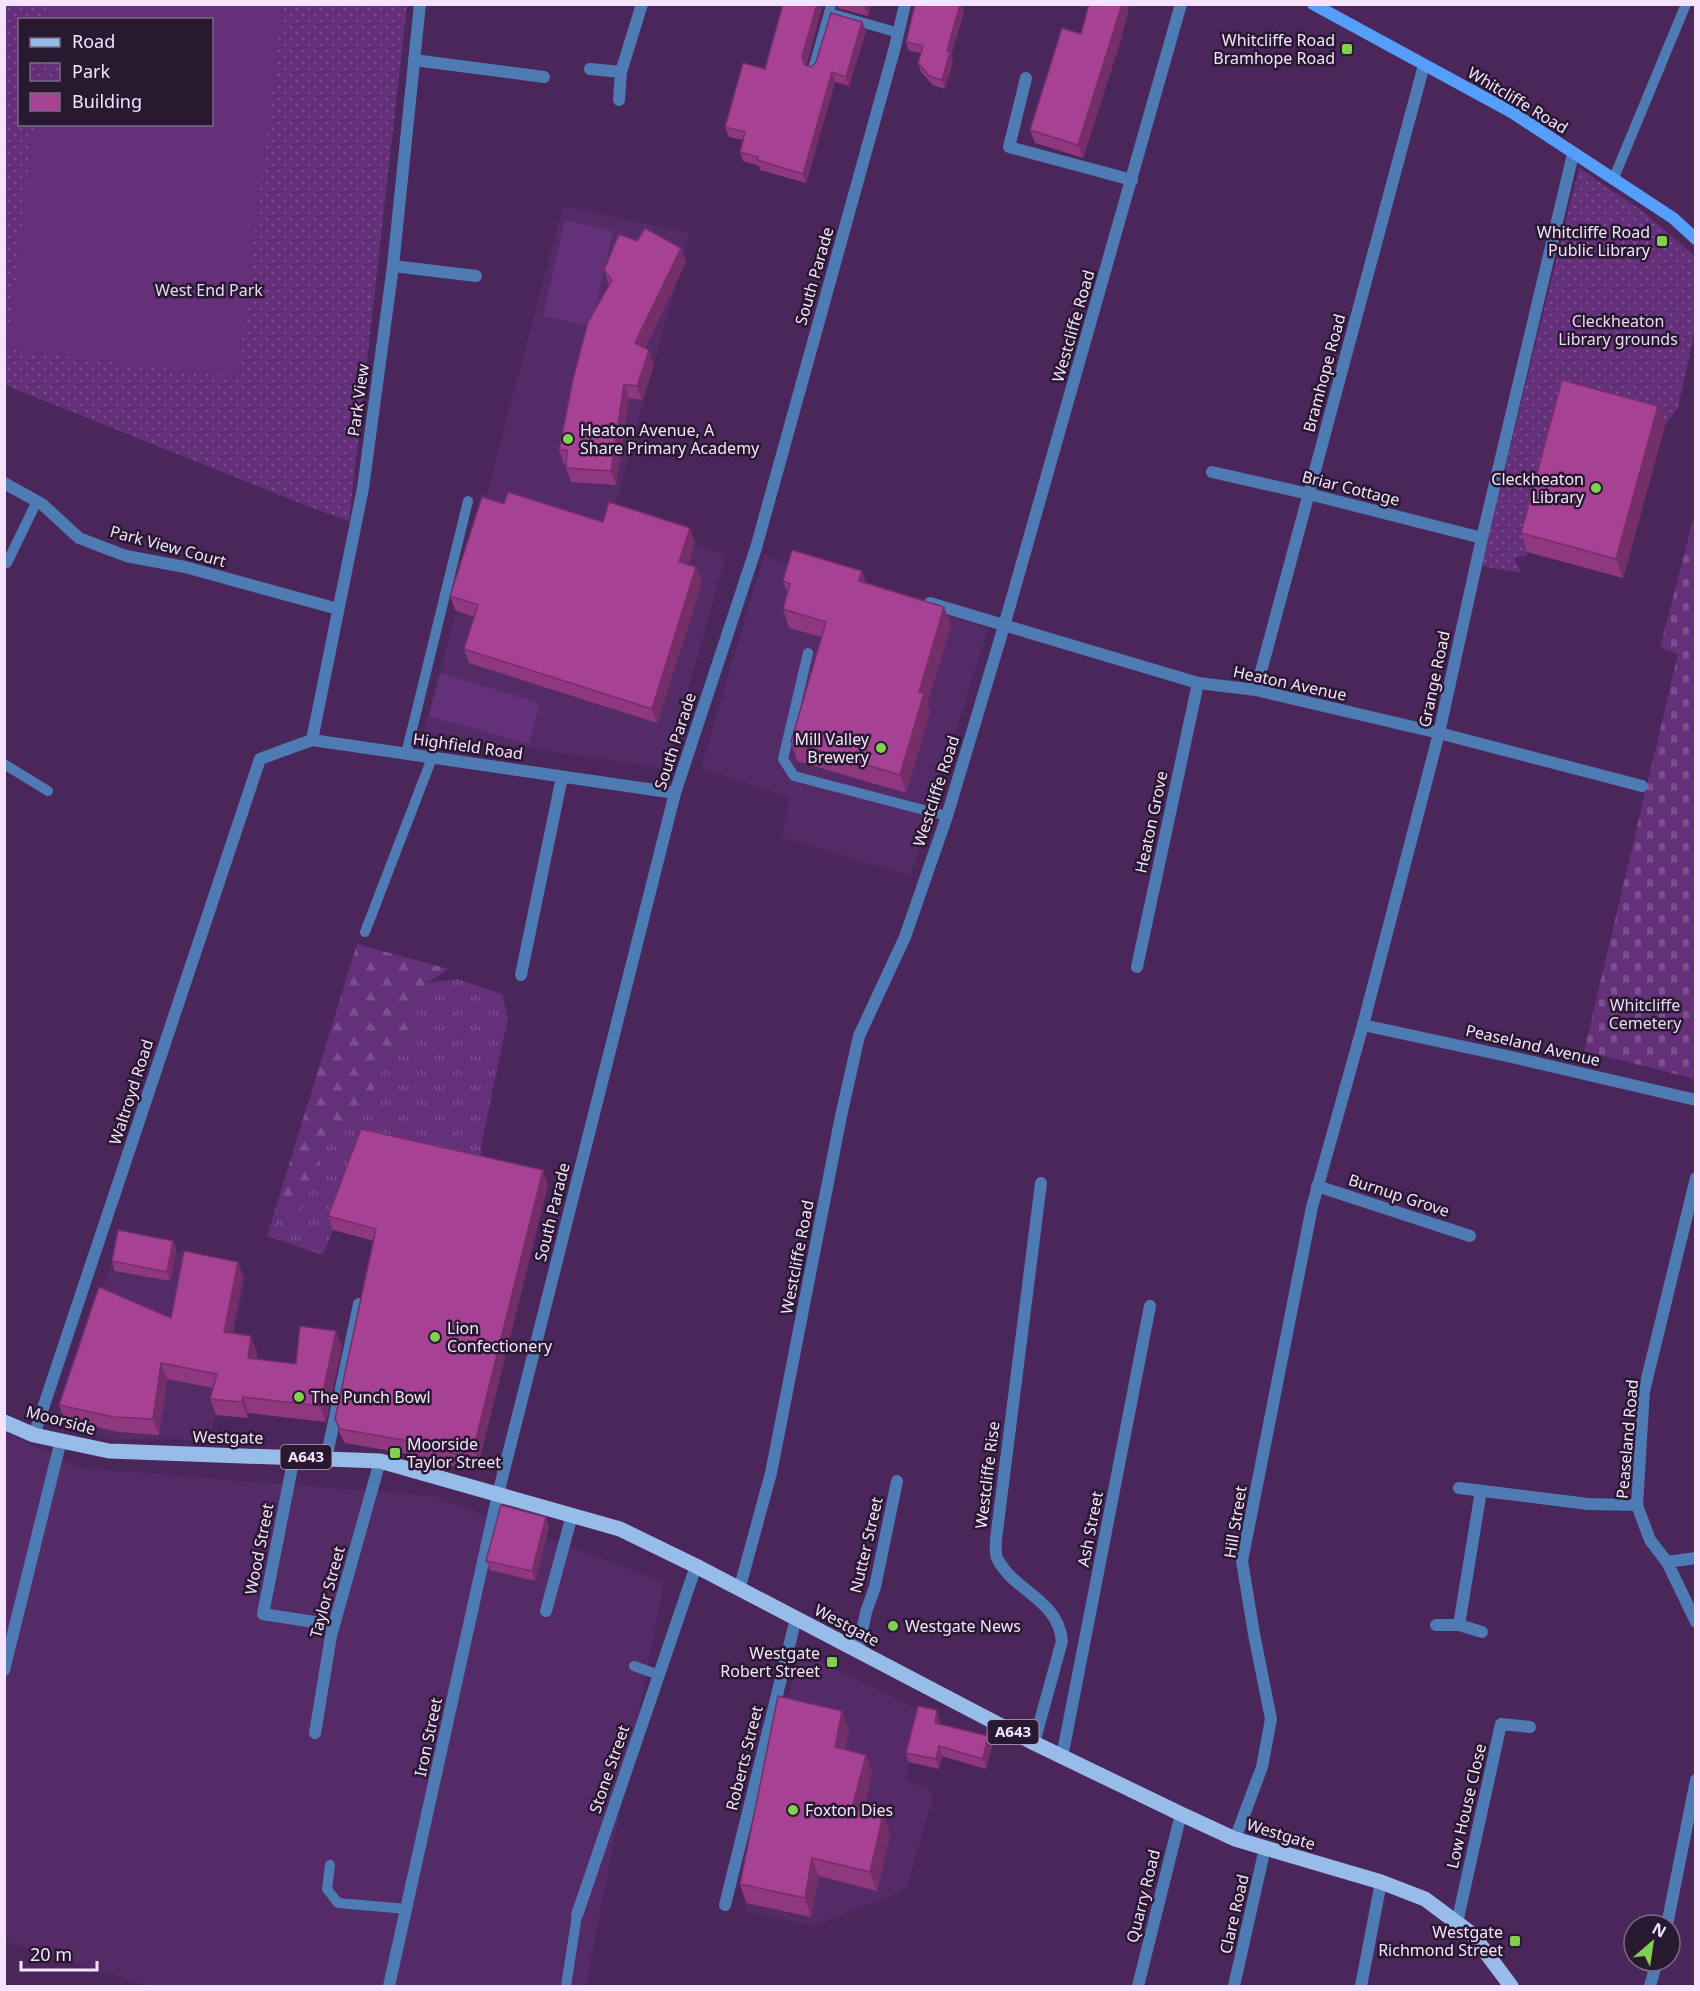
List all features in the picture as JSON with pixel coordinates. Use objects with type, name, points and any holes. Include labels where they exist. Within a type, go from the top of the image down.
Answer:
[{"type":"main road","name":"Whitcliffe Road","points":[[1313,4],[1513,113],[1673,218],[1695,239]]},
{"type":"main road","name":"Moorside","points":[[4,1422],[34,1435],[109,1451]]},
{"type":"main road","name":"Westgate","points":[[109,1451],[380,1461],[620,1529],[696,1566],[1034,1743],[1235,1839],[1381,1882],[1425,1899],[1472,1934],[1511,1986]]},
{"type":"street","name":"Park View","points":[[312,740],[363,488],[393,266],[420,4]]},
{"type":"street","points":[[619,100],[621,72],[642,4]]},
{"type":"street","name":"South Parade","points":[[498,1494],[675,793],[756,548],[899,33],[905,4]]},
{"type":"street","name":"Westcliffe Road","points":[[739,1590],[771,1473],[841,1116],[859,1036],[905,937],[947,816],[1005,626],[1181,4]]},
{"type":"street","points":[[414,60],[544,77]]},
{"type":"street","name":"Bramhope Road","points":[[1256,690],[1424,65]]},
{"type":"street","points":[[590,69],[621,72]]},
{"type":"street","points":[[1026,78],[1009,147],[1132,180]]},
{"type":"street","name":"Grange Road","points":[[1312,1207],[1363,1025],[1439,733],[1482,538],[1573,154]]},
{"type":"street","points":[[393,266],[476,276]]},
{"type":"street","name":"Briar Cottage","points":[[1212,472],[1482,538]]},
{"type":"street","name":"Park View Court","points":[[4,483],[37,501],[79,538],[126,556],[185,567],[338,609]]},
{"type":"street","name":"Heaton Avenue","points":[[921,600],[1198,683],[1256,690],[1439,733],[1642,786]]},
{"type":"street","name":"Heaton Grove","points":[[1137,967],[1198,683]]},
{"type":"street","name":"Highfield Road","points":[[260,759],[312,740],[675,793]]},
{"type":"street","name":"Waltroyd Road","points":[[34,1435],[260,759]]},
{"type":"street","points":[[521,975],[562,777]]},
{"type":"street","name":"Peaseland Avenue","points":[[1363,1025],[1695,1100]]},
{"type":"street","name":"Peaseland Road","points":[[1695,1178],[1644,1391],[1637,1505],[1650,1540],[1667,1562],[1695,1622]]},
{"type":"street","name":"Westcliffe Rise","points":[[1034,1743],[1062,1641],[1061,1628],[1054,1615],[1004,1568],[996,1556],[996,1539],[1041,1183]]},
{"type":"street","name":"Burnup Grove","points":[[1317,1186],[1470,1236]]},
{"type":"street","name":"Hill Street","points":[[1235,1839],[1262,1767],[1271,1719],[1242,1561],[1312,1207]]},
{"type":"street","points":[[326,1459],[359,1304]]},
{"type":"street","name":"Ash Street","points":[[1062,1757],[1150,1306]]},
{"type":"street","points":[[4,1670],[61,1440]]},
{"type":"street","name":"Wood Street","points":[[294,1457],[263,1614],[333,1625]]},
{"type":"street","name":"Taylor Street","points":[[315,1733],[333,1625],[380,1461]]},
{"type":"street","name":"Nutter Street","points":[[858,1651],[866,1612],[875,1587],[897,1481]]},
{"type":"street","points":[[1459,1488],[1588,1504],[1637,1505]]},
{"type":"street","points":[[1459,1625],[1481,1491]]},
{"type":"street","name":"Iron Street","points":[[389,1986],[498,1494]]},
{"type":"street","points":[[546,1611],[572,1515]]},
{"type":"street","points":[[1667,1562],[1695,1558]]},
{"type":"street","name":"Stone Street","points":[[576,1915],[696,1566]]},
{"type":"street","name":"Roberts Street","points":[[725,1905],[796,1618]]},
{"type":"street","points":[[1436,1624],[1459,1625],[1482,1632]]},
{"type":"street","name":"Low House Close","points":[[1457,1923],[1501,1724],[1530,1727]]},
{"type":"street","points":[[1668,1913],[1695,1780]]},
{"type":"street","name":"Quarry Road","points":[[1138,1986],[1181,1814]]},
{"type":"street","name":"Clare Road","points":[[1234,1986],[1265,1848]]},
{"type":"street","points":[[1361,1986],[1381,1882]]},
{"type":"lane","points":[[1613,180],[1686,4]]},
{"type":"lane","points":[[813,69],[830,9],[899,33]]},
{"type":"lane","points":[[7,562],[37,501]]},
{"type":"lane","points":[[406,754],[468,501]]},
{"type":"lane","points":[[807,653],[783,759],[794,776],[947,816]]},
{"type":"lane","points":[[365,932],[432,758]]},
{"type":"lane","points":[[4,764],[48,791]]},
{"type":"lane","points":[[634,1666],[659,1675]]},
{"type":"lane","points":[[330,1865],[327,1889],[338,1903],[407,1909]]},
{"type":"lane","name":"Stone Street","points":[[566,1986],[576,1915]]},
{"type":"shaded area","name":"Heaton Avenue, A Share Primary Academy","points":[[563,206],[690,233],[613,514],[726,555],[666,769],[424,732]]},
{"type":"shaded area","points":[[764,555],[799,569],[869,589],[988,629],[910,876],[781,837],[790,798],[701,768]]},
{"type":"shaded area","points":[[122,1233],[247,1274],[210,1440],[112,1439],[55,1424]]},
{"type":"shaded area","points":[[5,1432],[80,1468],[434,1496],[664,1582],[586,1986],[149,1986],[5,1941]]},
{"type":"shaded area","points":[[798,1651],[922,1711],[905,1781],[927,1787],[933,1797],[907,1886],[893,1895],[813,1926],[745,1911]]},
{"type":"green space","name":"West End Park","points":[[4,5],[407,5],[349,521],[5,385]]},
{"type":"green space","points":[[49,5],[283,5],[237,377],[7,349],[34,126],[213,126],[213,18],[47,18]]},
{"type":"green space","name":"Cleckheaton Library grounds","points":[[1579,168],[1642,211],[1695,256],[1695,330],[1678,408],[1665,425],[1569,399],[1526,556],[1514,558],[1521,573],[1481,566]]},
{"type":"green space","points":[[565,220],[613,231],[591,327],[543,316]]},
{"type":"green space","name":"Whitcliffe Cemetery","points":[[1695,512],[1695,1079],[1584,1051],[1678,654],[1660,648]]},
{"type":"green space","points":[[440,673],[540,703],[529,744],[429,716]]},
{"type":"green space","points":[[357,944],[449,969],[426,983],[400,1045],[386,1060],[374,1090],[317,1151],[321,1167],[297,1219],[277,1217],[267,1236]]},
{"type":"green space","points":[[457,979],[502,994],[508,1018],[481,1146],[481,1168],[369,1138],[323,1255],[267,1236],[317,1151],[374,1090],[386,1060],[400,1044],[426,983]]},
{"type":"building","points":[[783,4],[817,4],[802,57],[805,65],[811,67],[816,62],[831,13],[862,22],[846,77],[832,72],[803,174],[757,160],[758,157],[740,152],[745,132],[725,127],[743,63],[765,69]]},
{"type":"building","points":[[915,4],[960,4],[947,51],[950,52],[942,80],[929,76],[918,63],[923,46],[906,42]]},
{"type":"building","points":[[1089,4],[1122,4],[1078,145],[1030,130],[1062,28],[1081,34]]},
{"type":"building","points":[[645,228],[681,248],[635,343],[649,350],[637,386],[624,384],[611,471],[566,468],[567,450],[559,450],[573,379],[588,322],[612,280],[604,270],[619,234],[637,241]]},
{"type":"building","name":"Cleckheaton Library","points":[[1562,380],[1658,406],[1616,559],[1521,533]]},
{"type":"building","points":[[508,492],[603,522],[609,502],[690,528],[679,562],[696,567],[652,709],[464,649],[478,605],[450,596],[482,497],[504,504]]},
{"type":"building","points":[[792,550],[862,571],[859,581],[944,607],[919,692],[924,693],[900,775],[791,742],[826,622],[783,609],[790,584],[783,581]]},
{"type":"building","name":"Lion Confectionery","points":[[361,1129],[543,1170],[474,1447],[459,1455],[403,1440],[340,1429],[335,1419],[376,1229],[328,1216]]},
{"type":"building","points":[[118,1230],[173,1241],[167,1272],[112,1261]]},
{"type":"building","points":[[184,1251],[238,1262],[224,1332],[251,1336],[248,1358],[296,1364],[300,1326],[336,1331],[320,1406],[243,1397],[242,1402],[210,1399],[217,1374],[161,1363],[153,1419],[113,1417],[59,1405],[99,1287],[171,1318]]},
{"type":"building","points":[[501,1505],[546,1517],[532,1571],[486,1561]]},
{"type":"building","name":"Foxton Dies","points":[[778,1696],[842,1711],[835,1747],[866,1755],[852,1808],[883,1815],[870,1872],[812,1858],[805,1898],[740,1884]]},
{"type":"building","points":[[918,1706],[937,1710],[935,1723],[988,1736],[983,1759],[939,1746],[936,1759],[906,1753]]},
{"type":"place","name":"Whitcliffe Road Bramhope Road","points":[[1347,49]]},
{"type":"place","name":"Whitcliffe Road Public Library","points":[[1662,241]]},
{"type":"place","name":"Heaton Avenue, A Share Primary Academy","points":[[568,439]]},
{"type":"place","name":"Cleckheaton Library","points":[[1596,488]]},
{"type":"place","name":"Mill Valley Brewery","points":[[881,748]]},
{"type":"place","name":"Lion Confectionery","points":[[435,1337]]},
{"type":"place","name":"The Punch Bowl","points":[[299,1397]]},
{"type":"place","name":"Moorside Taylor Street","points":[[395,1453]]},
{"type":"place","name":"Westgate News","points":[[893,1626]]},
{"type":"place","name":"Westgate Robert Street","points":[[832,1662]]},
{"type":"place","name":"Foxton Dies","points":[[793,1810]]},
{"type":"place","name":"Westgate Richmond Street","points":[[1515,1941]]}]
